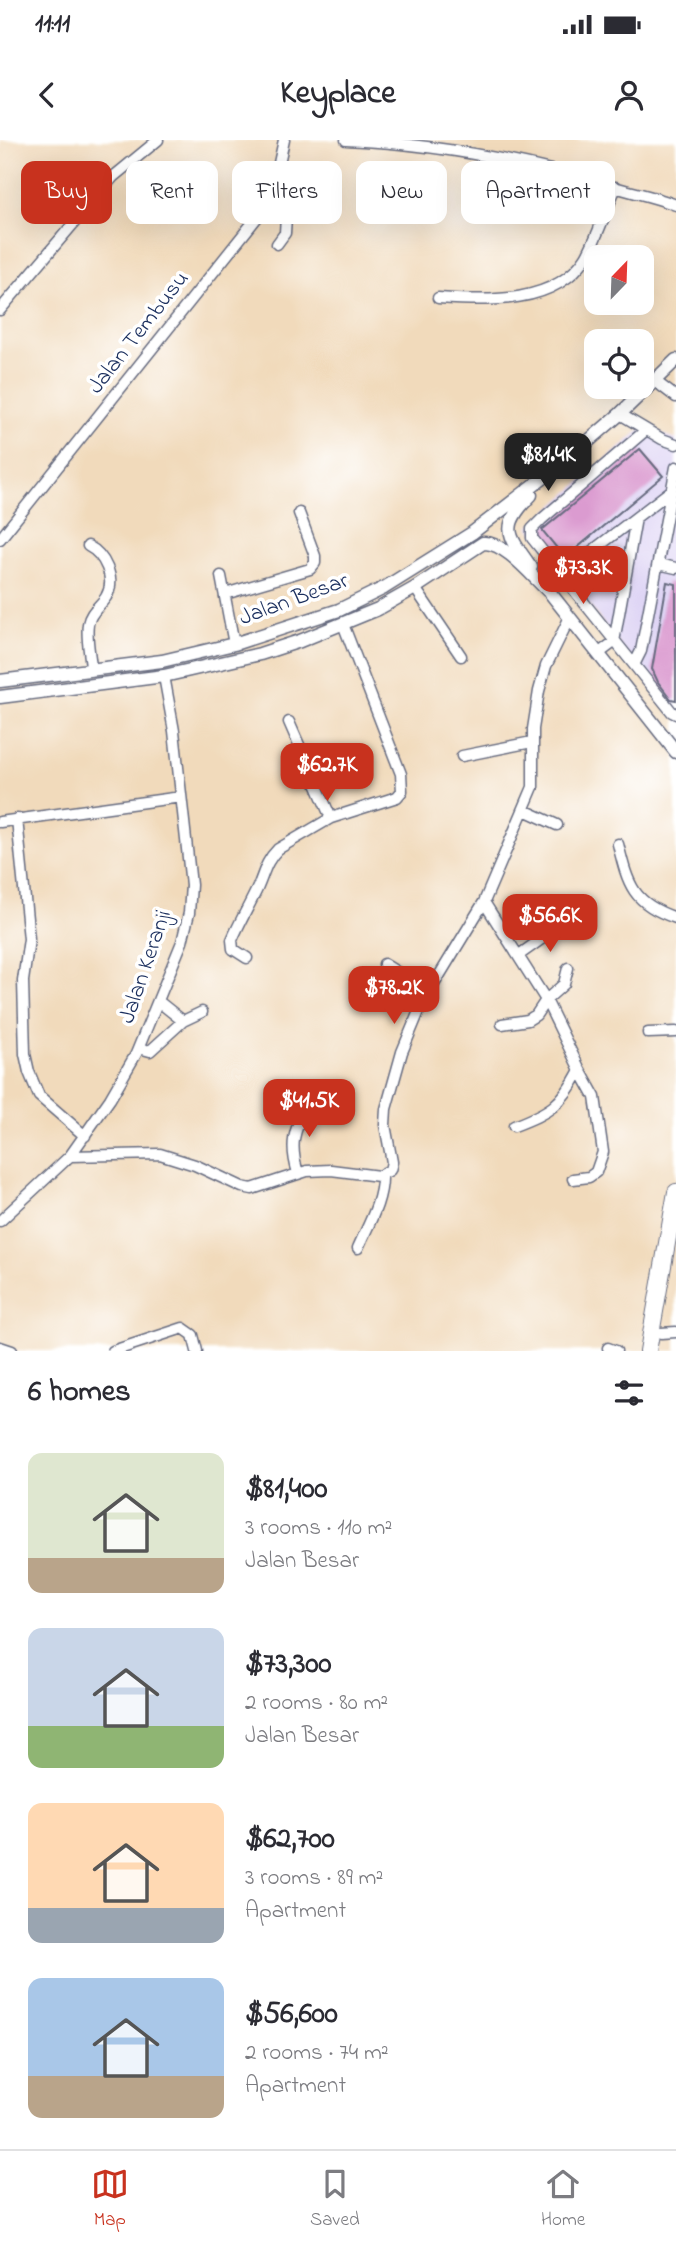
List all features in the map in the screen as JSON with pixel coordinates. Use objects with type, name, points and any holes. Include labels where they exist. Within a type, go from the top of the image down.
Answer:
[{"type":"highway","points":[[648,1351],[676,1192]]},
{"type":"highway","points":[[657,1351],[668,1333],[676,1251]]},
{"type":"main road","name":"Jalan Besar","points":[[0,681],[162,661],[234,644],[339,610],[384,588],[472,533],[564,462],[620,414],[676,360]]},
{"type":"main road","name":"Jalan Besar","points":[[564,462],[516,510],[509,527],[511,540],[548,591],[676,752]]},
{"type":"main road","name":"Jalan Besar","points":[[0,697],[164,676],[260,654],[378,609],[487,542],[504,550],[548,591]]},
{"type":"street","points":[[0,310],[113,177],[158,140]]},
{"type":"street","name":"Jalan Tembusu","points":[[279,161],[284,140]]},
{"type":"street","points":[[346,140],[393,141],[475,152],[516,161]]},
{"type":"street","points":[[615,187],[676,205]]},
{"type":"street","name":"Jalan Tembusu","points":[[0,540],[252,224]]},
{"type":"street","points":[[277,244],[285,233],[286,224]]},
{"type":"street","points":[[438,298],[480,301],[521,297],[557,284],[587,256],[600,224]]},
{"type":"street","points":[[655,381],[676,397]]},
{"type":"street","points":[[620,414],[676,444]]},
{"type":"street","points":[[646,430],[532,529],[532,538],[614,642],[676,714]]},
{"type":"street","points":[[634,666],[641,651],[676,467]]},
{"type":"street","points":[[562,574],[672,490]]},
{"type":"street","points":[[225,594],[310,569],[315,563],[315,556],[299,513]]},
{"type":"street","points":[[598,654],[614,642],[636,518]]},
{"type":"street","points":[[88,546],[100,552],[109,573],[108,594],[90,615],[88,625],[91,668]]},
{"type":"street","points":[[658,564],[676,568]]},
{"type":"street","points":[[221,576],[234,644]]},
{"type":"street","points":[[415,588],[461,656]]},
{"type":"street","points":[[70,1156],[160,1154],[195,1165],[252,1189],[318,1169],[382,1175],[390,1170],[392,1162],[385,1125],[386,1108],[411,1026],[484,902],[533,787],[532,742],[539,691],[545,666],[570,617]]},
{"type":"street","points":[[247,958],[233,950],[232,940],[259,885],[265,865],[278,849],[331,818],[397,797],[402,791],[401,774],[343,624]]},
{"type":"street","name":"Jalan Keranji","points":[[0,1221],[70,1156],[125,1075],[139,1048],[182,942],[189,913],[191,885],[174,731],[164,676]]},
{"type":"street","points":[[289,722],[331,818]]},
{"type":"street","points":[[462,756],[532,742]]},
{"type":"street","points":[[0,821],[181,797]]},
{"type":"street","points":[[524,810],[557,825]]},
{"type":"street","points":[[17,819],[29,939],[23,981],[29,1072],[39,1096],[85,1136]]},
{"type":"street","points":[[618,844],[626,877],[637,897],[652,908],[676,918]]},
{"type":"street","points":[[484,902],[545,1000],[595,1097],[603,1152],[596,1172],[589,1177],[573,1179]]},
{"type":"street","points":[[519,955],[557,928],[569,925]]},
{"type":"street","points":[[384,964],[429,992]]},
{"type":"street","points":[[502,1024],[528,1020],[536,1015],[545,1000],[564,984],[568,968]]},
{"type":"street","points":[[158,1001],[183,1021]]},
{"type":"street","points":[[139,1048],[150,1051],[183,1021],[202,1012]]},
{"type":"street","points":[[648,1033],[676,1032]]},
{"type":"street","points":[[513,1126],[548,1112],[565,1095],[580,1070]]},
{"type":"street","points":[[298,1173],[292,1147],[298,1121],[307,1104]]},
{"type":"street","points":[[358,1248],[376,1206],[382,1175]]},
{"type":"street","points":[[113,1351],[183,1328],[193,1335],[197,1351]]},
{"type":"street","points":[[0,1346],[12,1351]]},
{"type":"shaded area","points":[[645,426],[676,440],[676,718],[529,527]]},
{"type":"building","points":[[640,449],[663,476],[565,558],[542,530]]},
{"type":"building","points":[[667,582],[676,584],[676,700],[671,699],[652,669]]}]
